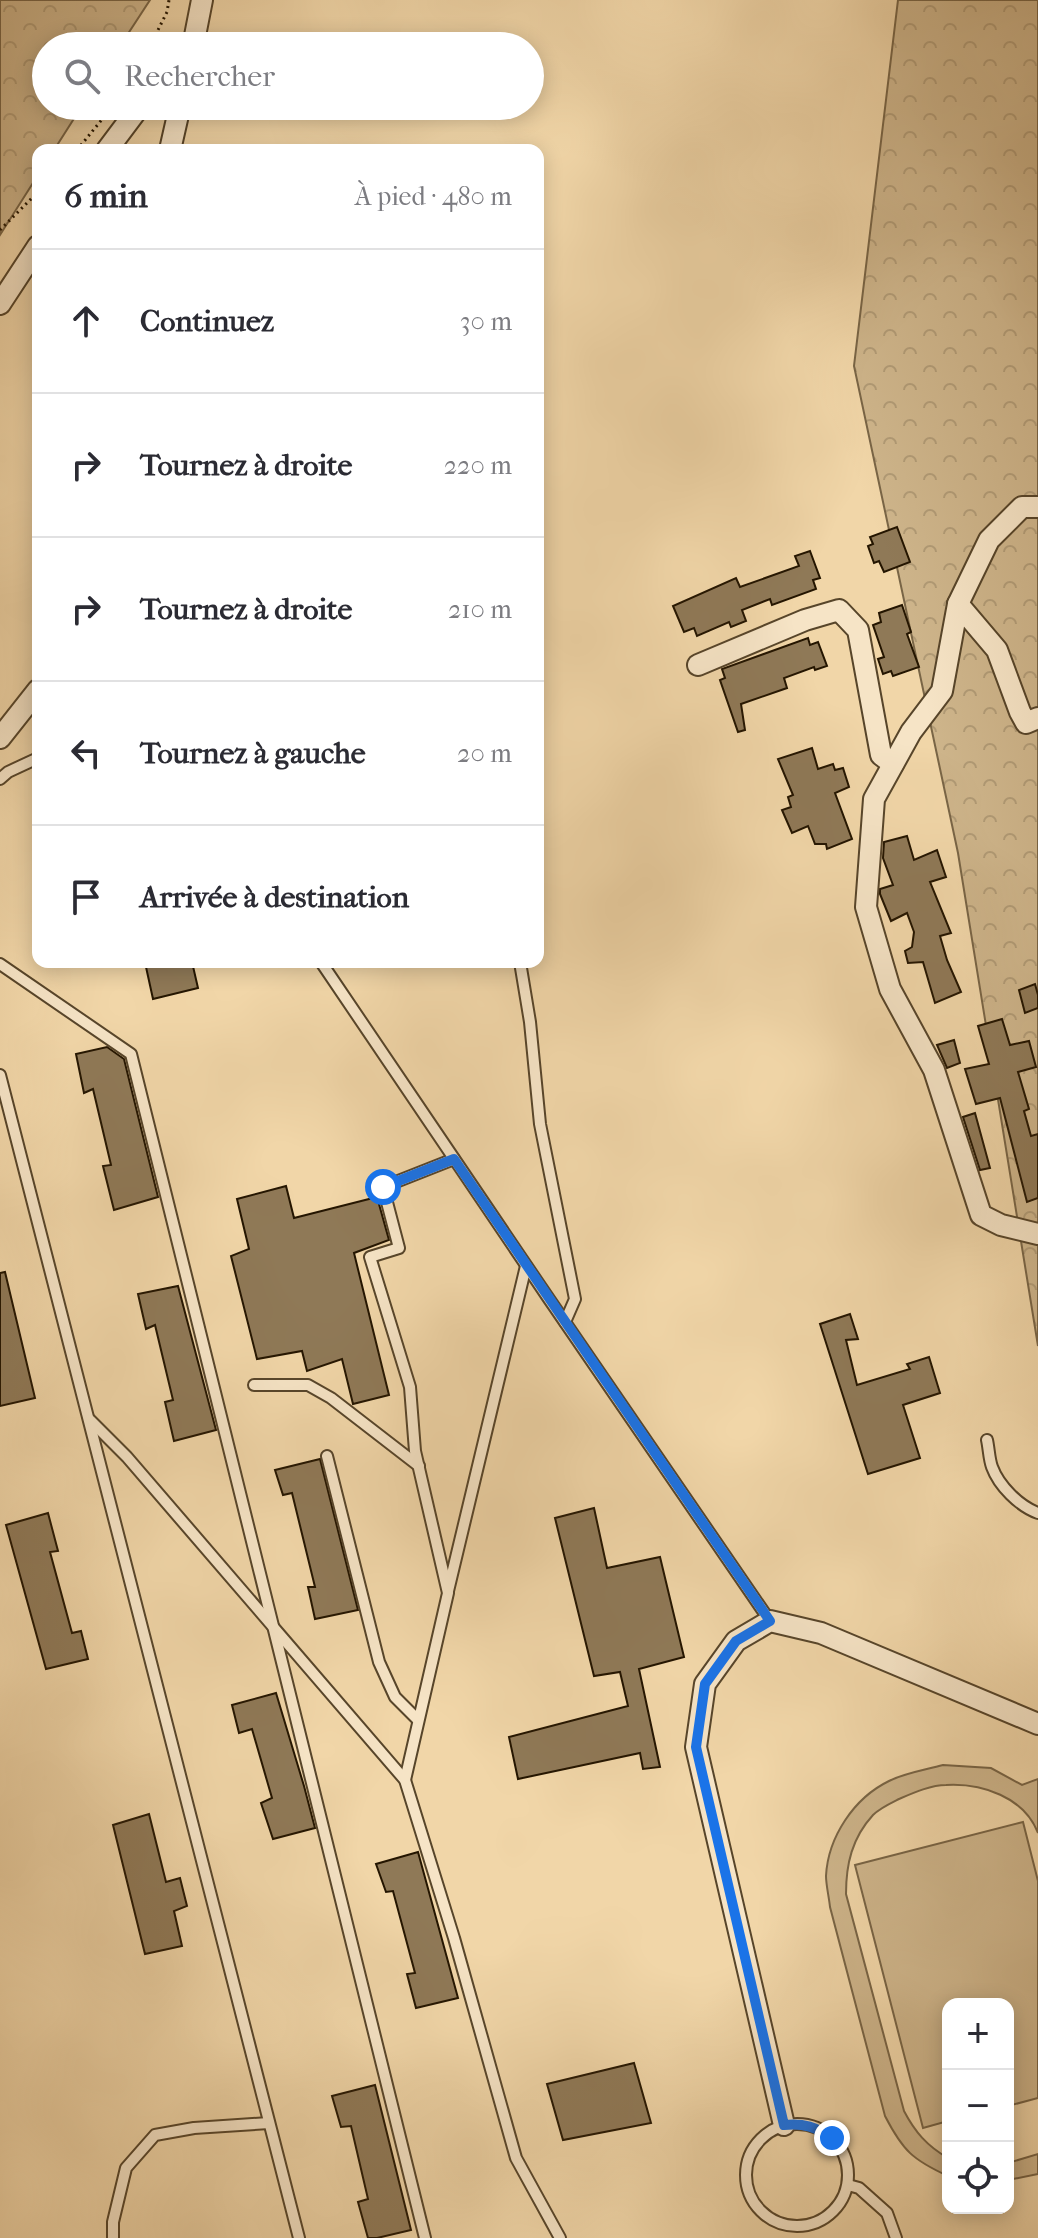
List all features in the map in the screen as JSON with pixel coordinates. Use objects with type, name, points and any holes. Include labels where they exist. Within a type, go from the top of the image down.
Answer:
[{"type":"street","points":[[194,32],[202,0]]},
{"type":"street","points":[[112,144],[130,120]]},
{"type":"street","points":[[171,144],[177,120]]},
{"type":"street","points":[[0,304],[32,255]]},
{"type":"street","points":[[1038,507],[1022,507],[989,540],[958,604],[942,691],[911,732],[874,799],[866,907],[890,989],[934,1070],[981,1215],[1001,1225],[1038,1234]]},
{"type":"street","points":[[958,604],[997,650],[1026,723],[1038,718]]},
{"type":"street","points":[[698,665],[805,620],[839,610],[858,630],[881,755],[893,764]]},
{"type":"street","points":[[0,738],[32,698]]},
{"type":"street","points":[[784,2125],[696,1747],[705,1684],[736,1641],[770,1621],[821,1633],[1038,1724]]},
{"type":"lane","points":[[0,779],[32,761]]},
{"type":"lane","points":[[0,964],[131,1054],[425,2238]]},
{"type":"lane","points":[[325,968],[770,1621]]},
{"type":"lane","points":[[521,968],[530,1022],[540,1124],[575,1299],[565,1322]]},
{"type":"lane","points":[[0,1075],[299,2238]]},
{"type":"lane","points":[[448,1593],[415,1451],[410,1387],[370,1257],[399,1248],[383,1187],[454,1159]]},
{"type":"lane","points":[[405,1780],[526,1266]]},
{"type":"lane","points":[[254,1385],[308,1385],[331,1398],[419,1466]]},
{"type":"lane","points":[[88,1419],[127,1457],[405,1780],[454,1938],[516,2158],[560,2238]]},
{"type":"lane","points":[[987,1440],[992,1466],[1004,1487],[1030,1510],[1038,1513]]},
{"type":"lane","points":[[327,1456],[379,1662],[395,1697],[418,1720]]},
{"type":"lane","points":[[113,2238],[113,2222],[126,2168],[155,2135],[194,2128],[269,2123]]},
{"type":"lane","points":[[801,2124],[818,2128],[843,2151],[848,2168],[848,2185],[842,2201],[831,2214],[817,2223],[801,2227],[785,2225],[769,2219],[749,2193],[746,2176],[748,2160],[756,2144],[768,2132],[784,2125],[801,2124]]},
{"type":"lane","points":[[848,2185],[859,2188],[887,2213],[896,2238]]},
{"type":"path","points":[[157,32],[169,0]]},
{"type":"path","points":[[82,144],[102,120]]},
{"type":"path","points":[[0,230],[32,198]]},
{"type":"green space","points":[[0,0],[150,0],[129,32],[32,32],[32,120],[73,120],[58,144],[32,144],[32,184],[0,235]]},
{"type":"green space","points":[[898,0],[1038,0],[1038,1346],[958,853],[854,366]]},
{"type":"green space","points":[[943,1765],[991,1768],[1022,1785],[1038,1779],[1038,1833],[1023,1810],[1000,1795],[974,1787],[940,1785],[899,1799],[873,1815],[860,1833],[847,1872],[846,1894],[904,2111],[922,2138],[942,2154],[942,2173],[910,2153],[885,2116],[830,1907],[826,1876],[832,1847],[854,1808],[876,1788],[908,1774]]},
{"type":"green space","points":[[1023,1822],[1038,1881],[1038,2098],[1014,2104],[1014,1998],[942,1998],[942,2123],[923,2128],[855,1865]]},
{"type":"green space","points":[[1038,2154],[1038,2174],[1014,2179],[1014,2161]]},
{"type":"building","points":[[897,527],[910,562],[884,572],[879,561],[874,563],[868,546],[873,544],[870,537]]},
{"type":"building","points":[[810,551],[820,578],[813,580],[816,589],[772,605],[770,599],[742,610],[746,621],[731,627],[729,622],[697,636],[694,628],[684,632],[673,606],[736,578],[740,587],[799,566],[795,556]]},
{"type":"building","points":[[902,605],[911,632],[907,634],[919,667],[893,676],[891,671],[883,674],[878,659],[884,657],[873,625],[881,622],[879,613]]},
{"type":"building","points":[[808,638],[810,645],[818,642],[827,666],[815,670],[814,667],[784,678],[787,688],[741,704],[745,730],[738,732],[720,680],[725,678],[722,669]]},
{"type":"building","points":[[812,748],[818,769],[833,764],[835,770],[843,768],[849,787],[835,793],[852,839],[827,849],[826,844],[815,844],[808,826],[792,833],[782,810],[791,807],[788,797],[793,795],[778,759]]},
{"type":"building","points":[[907,836],[914,860],[937,850],[946,877],[930,882],[951,933],[940,936],[961,992],[935,1003],[923,962],[908,963],[905,951],[912,947],[914,932],[907,913],[891,921],[880,894],[880,889],[893,885],[883,858],[884,842]]},
{"type":"building","points":[[146,968],[193,968],[198,988],[153,999]]},
{"type":"building","points":[[1035,984],[1038,1008],[1025,1013],[1019,990]]},
{"type":"building","points":[[1002,1019],[1010,1045],[1029,1041],[1036,1067],[1018,1072],[1029,1109],[1024,1111],[1031,1136],[1038,1134],[1038,1198],[1027,1202],[1000,1098],[976,1104],[965,1069],[989,1064],[978,1026]]},
{"type":"building","points":[[954,1040],[960,1063],[947,1068],[937,1045]]},
{"type":"building","points":[[107,1047],[124,1059],[158,1197],[114,1210],[103,1166],[111,1165],[93,1089],[84,1093],[76,1054]]},
{"type":"building","points":[[975,1113],[990,1168],[980,1170],[963,1117]]},
{"type":"building","points":[[286,1186],[294,1218],[377,1197],[389,1240],[354,1253],[389,1395],[353,1404],[342,1359],[307,1371],[302,1351],[257,1359],[231,1256],[249,1249],[237,1199]]},
{"type":"building","points":[[5,1272],[35,1398],[0,1406],[0,1273]]},
{"type":"building","points":[[178,1286],[216,1430],[174,1441],[165,1402],[173,1400],[155,1325],[146,1329],[138,1294]]},
{"type":"building","points":[[850,1314],[858,1339],[846,1340],[857,1385],[910,1369],[907,1364],[929,1357],[940,1393],[903,1405],[920,1458],[868,1474],[820,1324]]},
{"type":"building","points":[[320,1459],[358,1610],[315,1619],[308,1587],[315,1587],[292,1493],[283,1495],[275,1470]]},
{"type":"building","points":[[594,1508],[607,1568],[660,1557],[684,1657],[639,1669],[660,1767],[643,1769],[640,1753],[518,1779],[509,1737],[628,1706],[620,1672],[594,1676],[555,1518]]},
{"type":"building","points":[[48,1513],[58,1551],[50,1552],[72,1633],[81,1631],[88,1659],[46,1669],[6,1525]]},
{"type":"building","points":[[276,1693],[315,1828],[273,1839],[261,1803],[272,1798],[252,1729],[239,1733],[232,1705]]},
{"type":"building","points":[[149,1814],[166,1882],[180,1878],[187,1906],[174,1911],[182,1946],[145,1954],[113,1825]]},
{"type":"building","points":[[418,1852],[458,1998],[416,2008],[407,1974],[415,1973],[393,1891],[386,1892],[376,1864]]},
{"type":"building","points":[[634,2063],[651,2123],[563,2140],[547,2084]]},
{"type":"building","points":[[375,2085],[411,2230],[368,2238],[358,2202],[368,2199],[351,2126],[341,2127],[332,2096]]},
{"type":"route","points":[[383,1187],[454,1159],[770,1621],[736,1641],[705,1684],[696,1747],[784,2125],[801,2124],[818,2128],[832,2138]]}]
